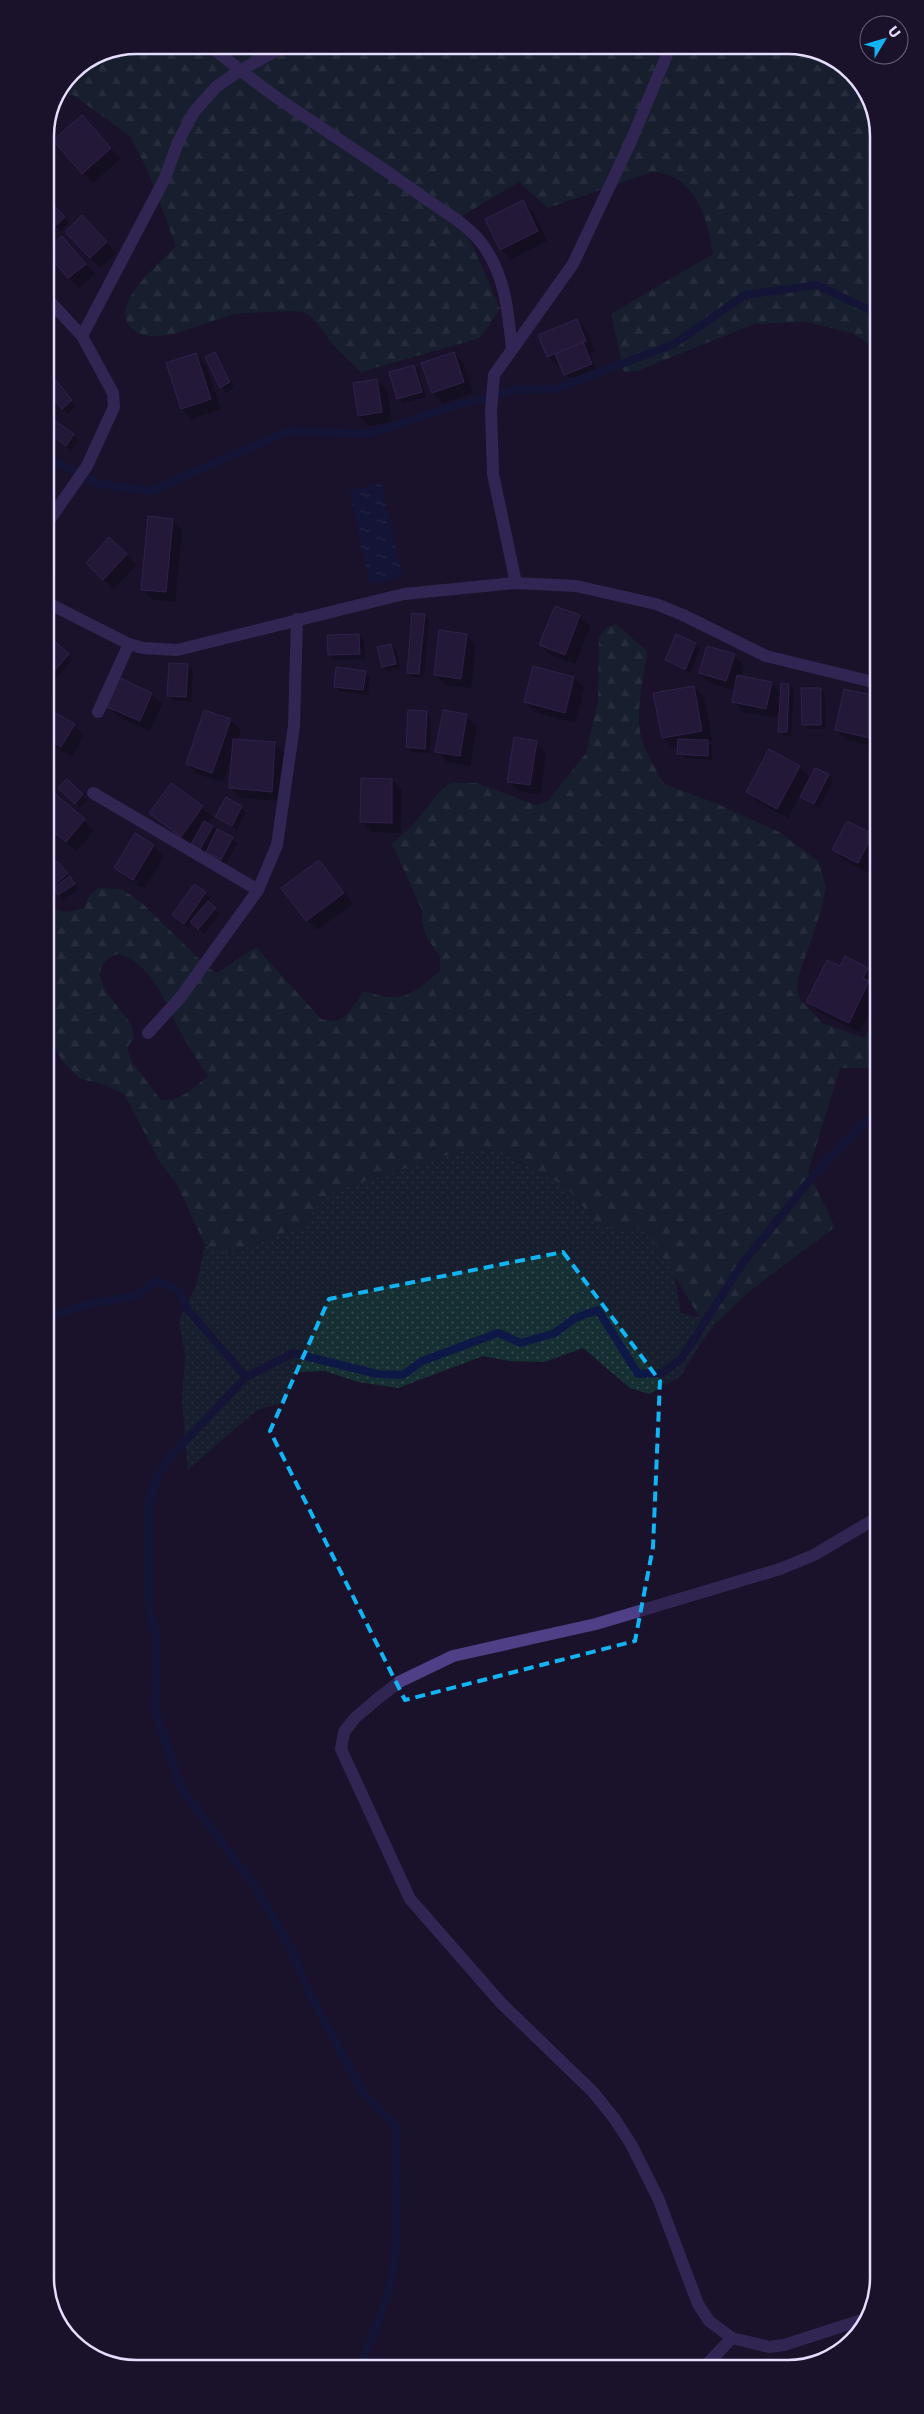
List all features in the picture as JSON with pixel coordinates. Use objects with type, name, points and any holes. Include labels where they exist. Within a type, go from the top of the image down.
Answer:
[{"type":"street","points":[[220,54],[239,71],[401,180],[472,233],[484,246],[502,279],[507,300],[512,349]]},
{"type":"street","points":[[82,336],[165,178],[178,142],[194,112],[216,87],[239,71],[271,54]]},
{"type":"street","points":[[516,583],[493,474],[491,411],[494,374],[573,264],[631,141],[667,54]]},
{"type":"street","points":[[54,306],[82,336],[113,393],[114,407],[87,466],[54,513]]},
{"type":"street","points":[[54,606],[129,644],[143,648],[177,650],[404,594],[516,583],[576,586],[656,604],[683,615],[766,656],[870,680]]},
{"type":"street","points":[[148,1034],[180,998],[258,890],[277,845],[294,726],[297,619]]},
{"type":"street","points":[[98,712],[129,644]]},
{"type":"street","points":[[93,793],[258,890]]},
{"type":"street","points":[[857,2321],[769,2347],[732,2338],[709,2321],[698,2304],[658,2198],[631,2144],[594,2092],[501,2004],[410,1899],[341,1749],[344,1732],[355,1718],[376,1700],[399,1682],[453,1656],[596,1624],[780,1570],[830,1546],[870,1522]]},
{"type":"street","points":[[711,2360],[732,2338]]},
{"type":"highlighted area","points":[[563,1252],[660,1381],[653,1547],[635,1641],[405,1700],[270,1431],[329,1299]]},
{"type":"green space","points":[[125,54],[794,54],[820,60],[842,74],[853,86],[864,104],[870,125],[870,346],[853,333],[806,322],[754,324],[637,371],[624,372],[611,314],[713,254],[703,213],[689,189],[667,175],[652,172],[548,208],[519,182],[462,216],[463,228],[475,250],[500,309],[480,338],[361,372],[332,344],[312,318],[307,314],[297,311],[237,314],[165,335],[151,336],[139,333],[129,325],[125,315],[127,305],[140,283],[176,246],[148,171],[130,136],[73,95],[65,94],[82,74],[109,58]]},
{"type":"green space","points":[[616,624],[647,651],[640,697],[640,732],[647,753],[664,784],[713,802],[779,832],[819,862],[826,887],[821,911],[799,975],[797,987],[800,999],[822,1023],[864,1038],[870,1028],[870,1068],[840,1068],[808,1172],[835,1227],[750,1291],[717,1322],[700,1318],[644,1226],[619,1231],[597,1223],[565,1186],[496,1151],[470,1148],[334,1191],[317,1207],[302,1226],[228,1254],[205,1245],[177,1184],[161,1164],[124,1094],[103,1084],[80,1079],[62,1061],[54,1044],[54,909],[67,912],[84,908],[89,896],[98,888],[122,889],[143,904],[207,967],[217,973],[256,947],[321,1019],[329,1021],[347,1015],[364,991],[389,997],[398,997],[413,992],[440,971],[440,957],[426,936],[422,923],[422,910],[392,844],[411,827],[442,789],[452,783],[476,783],[536,805],[548,801],[586,753],[598,701],[599,637],[607,627]],"holes":[[[117,954],[140,966],[157,986],[184,1039],[208,1076],[186,1093],[174,1099],[161,1100],[131,1061],[127,1048],[134,1038],[132,1027],[105,989],[101,979],[100,969],[105,961]]]},
{"type":"green space","points":[[470,1148],[496,1151],[565,1186],[597,1223],[619,1231],[644,1226],[674,1272],[681,1313],[717,1322],[700,1344],[680,1377],[649,1394],[630,1388],[583,1348],[544,1362],[509,1361],[483,1356],[398,1388],[358,1382],[325,1371],[296,1372],[285,1402],[257,1410],[188,1470],[182,1400],[185,1356],[179,1320],[196,1286],[205,1245],[229,1254],[302,1226],[317,1207],[334,1191]]},
{"type":"water","points":[[381,483],[403,577],[370,584],[349,491]]},
{"type":"building","points":[[82,115],[111,148],[82,174],[54,139]]},
{"type":"building","points":[[523,200],[538,231],[500,250],[485,219]]},
{"type":"building","points":[[54,205],[65,217],[54,227]]},
{"type":"building","points":[[82,215],[107,242],[90,258],[65,232]]},
{"type":"building","points":[[62,236],[86,264],[68,278],[54,262],[54,244]]},
{"type":"building","points":[[577,319],[586,341],[547,357],[538,335]]},
{"type":"building","points":[[583,342],[592,364],[564,375],[555,354]]},
{"type":"building","points":[[215,352],[230,382],[220,388],[205,357]]},
{"type":"building","points":[[454,352],[464,382],[432,393],[421,363]]},
{"type":"building","points":[[196,353],[211,399],[181,409],[166,363]]},
{"type":"building","points":[[414,365],[422,392],[397,399],[389,372]]},
{"type":"building","points":[[377,379],[382,412],[358,416],[353,383]]},
{"type":"building","points":[[54,380],[72,400],[62,409],[54,400]]},
{"type":"building","points":[[54,420],[74,434],[66,446],[54,437]]},
{"type":"building","points":[[148,516],[173,519],[166,592],[141,590]]},
{"type":"building","points":[[109,537],[127,554],[103,580],[86,563]]},
{"type":"building","points":[[555,606],[580,615],[565,655],[539,645]]},
{"type":"building","points":[[412,613],[425,614],[419,674],[407,673]]},
{"type":"building","points":[[439,630],[467,634],[461,679],[434,675]]},
{"type":"building","points":[[359,634],[360,654],[328,655],[327,635]]},
{"type":"building","points":[[676,634],[696,643],[685,670],[665,660]]},
{"type":"building","points":[[54,641],[69,654],[54,671]]},
{"type":"building","points":[[391,644],[396,664],[382,667],[377,647]]},
{"type":"building","points":[[707,646],[735,654],[726,681],[699,673]]},
{"type":"building","points":[[169,663],[188,664],[186,697],[167,696]]},
{"type":"building","points":[[533,666],[574,677],[565,713],[524,702]]},
{"type":"building","points":[[336,667],[366,671],[363,690],[334,687]]},
{"type":"building","points":[[737,675],[772,682],[766,709],[732,702]]},
{"type":"building","points":[[120,678],[152,693],[140,721],[107,707]]},
{"type":"building","points":[[781,683],[789,684],[787,732],[778,732]]},
{"type":"building","points":[[694,686],[702,731],[662,738],[653,693]]},
{"type":"building","points":[[801,688],[821,688],[821,725],[802,725]]},
{"type":"building","points":[[844,689],[870,695],[870,738],[835,730]]},
{"type":"building","points":[[204,710],[231,719],[212,773],[186,764]]},
{"type":"building","points":[[408,710],[427,711],[425,749],[406,747]]},
{"type":"building","points":[[443,710],[467,714],[460,756],[435,752]]},
{"type":"building","points":[[54,712],[75,724],[61,747],[54,743]]},
{"type":"building","points":[[514,737],[537,741],[530,785],[507,782]]},
{"type":"building","points":[[233,739],[275,742],[272,792],[229,788]]},
{"type":"building","points":[[678,739],[708,740],[708,756],[677,754]]},
{"type":"building","points":[[769,749],[800,766],[777,809],[746,792]]},
{"type":"building","points":[[815,768],[829,774],[814,804],[800,797]]},
{"type":"building","points":[[361,778],[392,779],[392,823],[360,822]]},
{"type":"building","points":[[67,779],[83,794],[75,804],[58,788]]},
{"type":"building","points":[[171,783],[203,806],[181,837],[149,813]]},
{"type":"building","points":[[54,793],[85,819],[66,842],[54,832]]},
{"type":"building","points":[[226,797],[242,806],[232,826],[215,817]]},
{"type":"building","points":[[204,821],[213,826],[200,849],[191,844]]},
{"type":"building","points":[[847,821],[870,832],[870,840],[858,863],[832,850]]},
{"type":"building","points":[[217,829],[233,837],[221,860],[206,852]]},
{"type":"building","points":[[135,833],[154,845],[133,880],[114,868]]},
{"type":"building","points":[[319,860],[344,893],[306,921],[281,888]]},
{"type":"building","points":[[57,861],[68,873],[54,886],[54,863]]},
{"type":"building","points":[[70,876],[75,884],[58,895],[54,887]]},
{"type":"building","points":[[194,884],[206,892],[184,924],[172,915]]},
{"type":"building","points":[[208,901],[216,908],[198,929],[190,922]]},
{"type":"building","points":[[845,956],[868,968],[863,978],[869,981],[849,1023],[806,1002],[827,960],[840,966]]},
{"type":"waterway","points":[[54,461],[99,484],[151,491],[288,431],[367,434],[451,407],[519,389],[555,389],[674,344],[745,295],[817,285],[870,310]]},
{"type":"waterway","points":[[364,2360],[385,2303],[394,2262],[397,2224],[397,2128],[363,2093],[310,1994],[290,1947],[254,1885],[181,1788],[155,1710],[157,1638],[151,1617],[149,1593],[149,1502],[157,1478],[170,1457],[246,1377],[293,1353],[377,1374],[403,1375],[422,1361],[498,1333],[521,1343],[555,1333],[575,1318],[598,1310],[638,1374],[662,1373],[681,1359],[742,1264],[824,1163],[870,1118]]},
{"type":"waterway","points":[[54,1313],[61,1314],[84,1305],[136,1296],[157,1281],[179,1291],[189,1311],[246,1377]]}]
